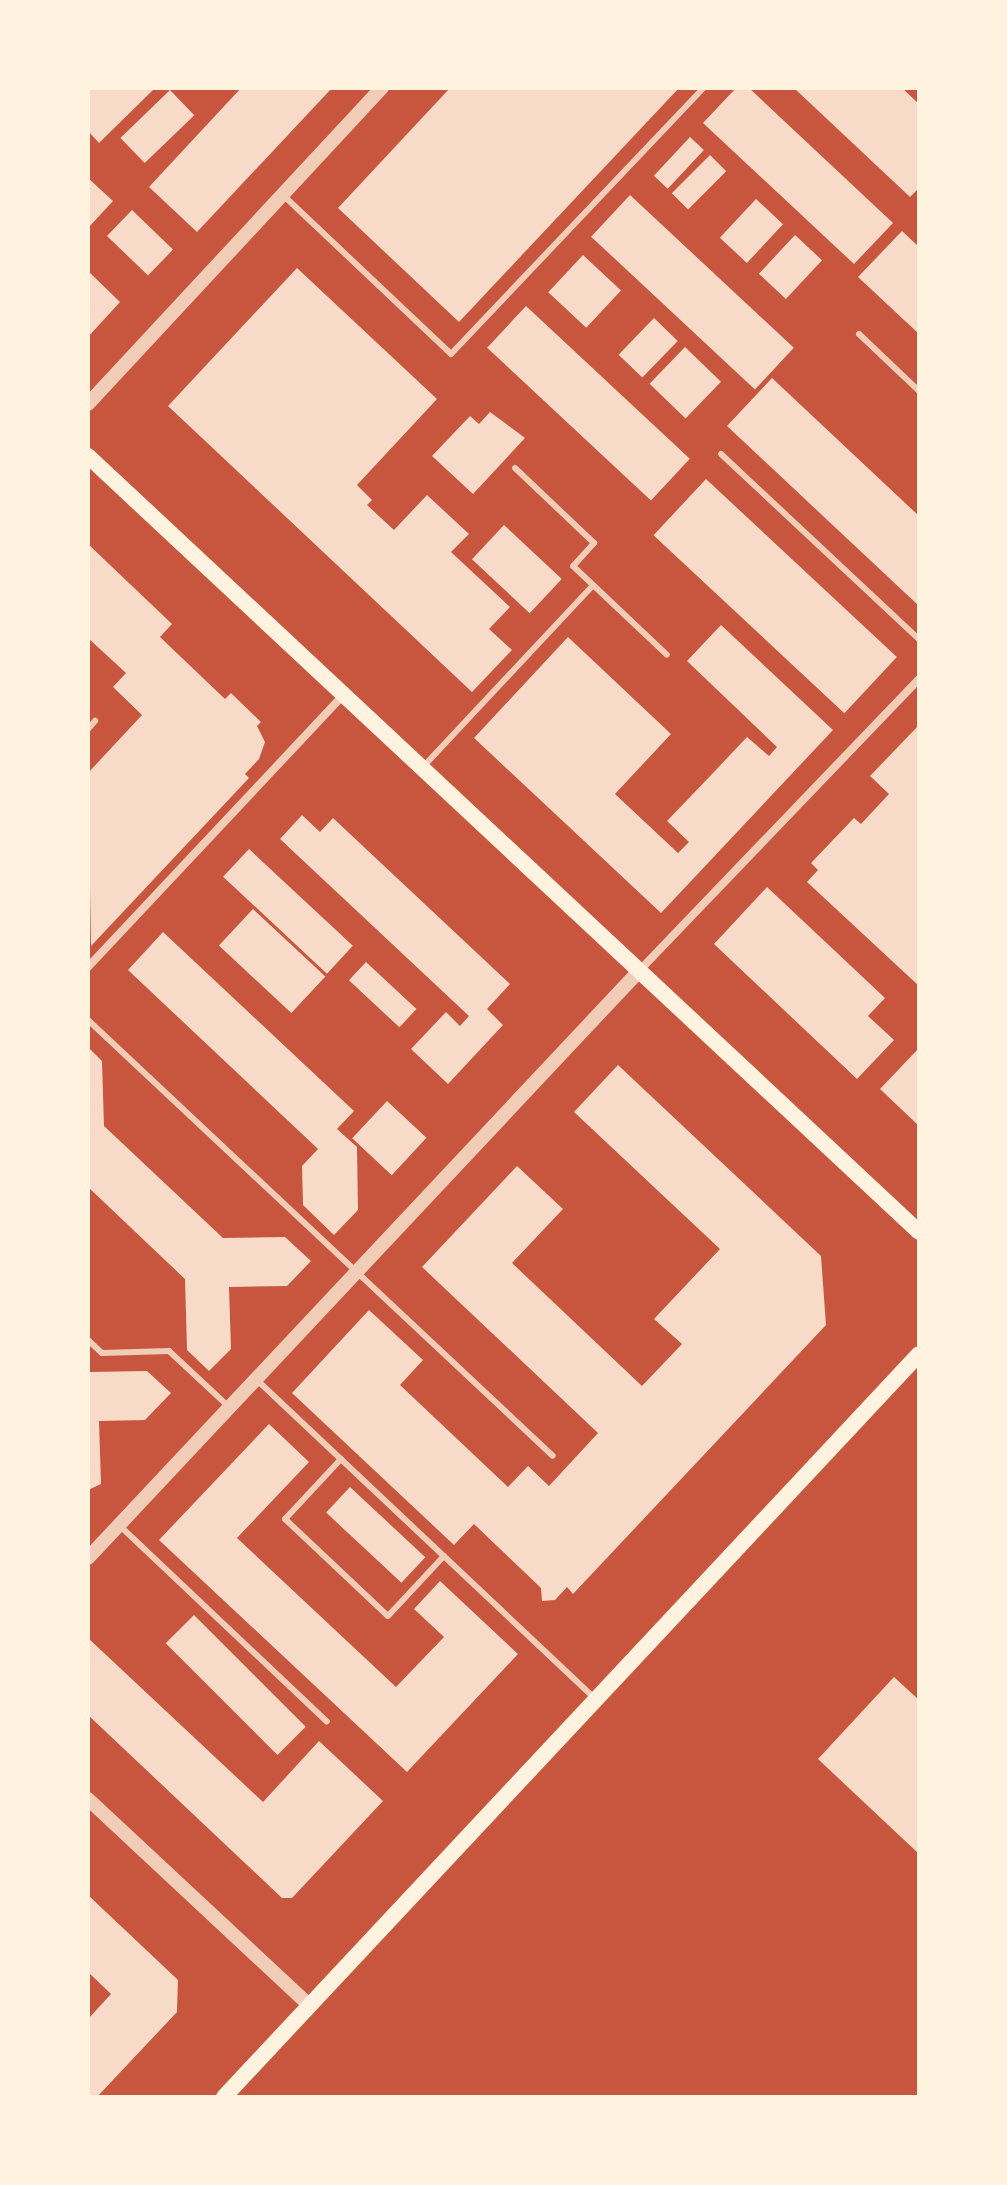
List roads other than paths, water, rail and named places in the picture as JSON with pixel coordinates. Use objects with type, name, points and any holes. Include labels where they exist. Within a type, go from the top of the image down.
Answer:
[{"type":"main road","points":[[88,456],[919,1232]]},
{"type":"main road","points":[[224,2097],[919,1354]]},
{"type":"street","points":[[88,404],[382,88]]},
{"type":"street","points":[[88,1558],[639,971],[919,679]]},
{"type":"street","points":[[88,967],[344,694]]},
{"type":"street","points":[[88,1799],[309,2005]]},
{"type":"lane","points":[[283,195],[451,354],[703,88]]},
{"type":"lane","points":[[859,334],[919,391]]},
{"type":"lane","points":[[721,454],[919,639]]},
{"type":"lane","points":[[515,468],[594,543],[573,566],[667,655]]},
{"type":"lane","points":[[422,768],[593,585]]},
{"type":"lane","points":[[88,729],[95,721]]},
{"type":"lane","points":[[88,1020],[553,1456]]},
{"type":"lane","points":[[88,1340],[102,1353],[169,1351],[229,1408]]},
{"type":"lane","points":[[256,1379],[596,1699]]},
{"type":"lane","points":[[341,1459],[285,1519],[388,1616],[444,1556]]},
{"type":"lane","points":[[119,1525],[327,1722]]}]
